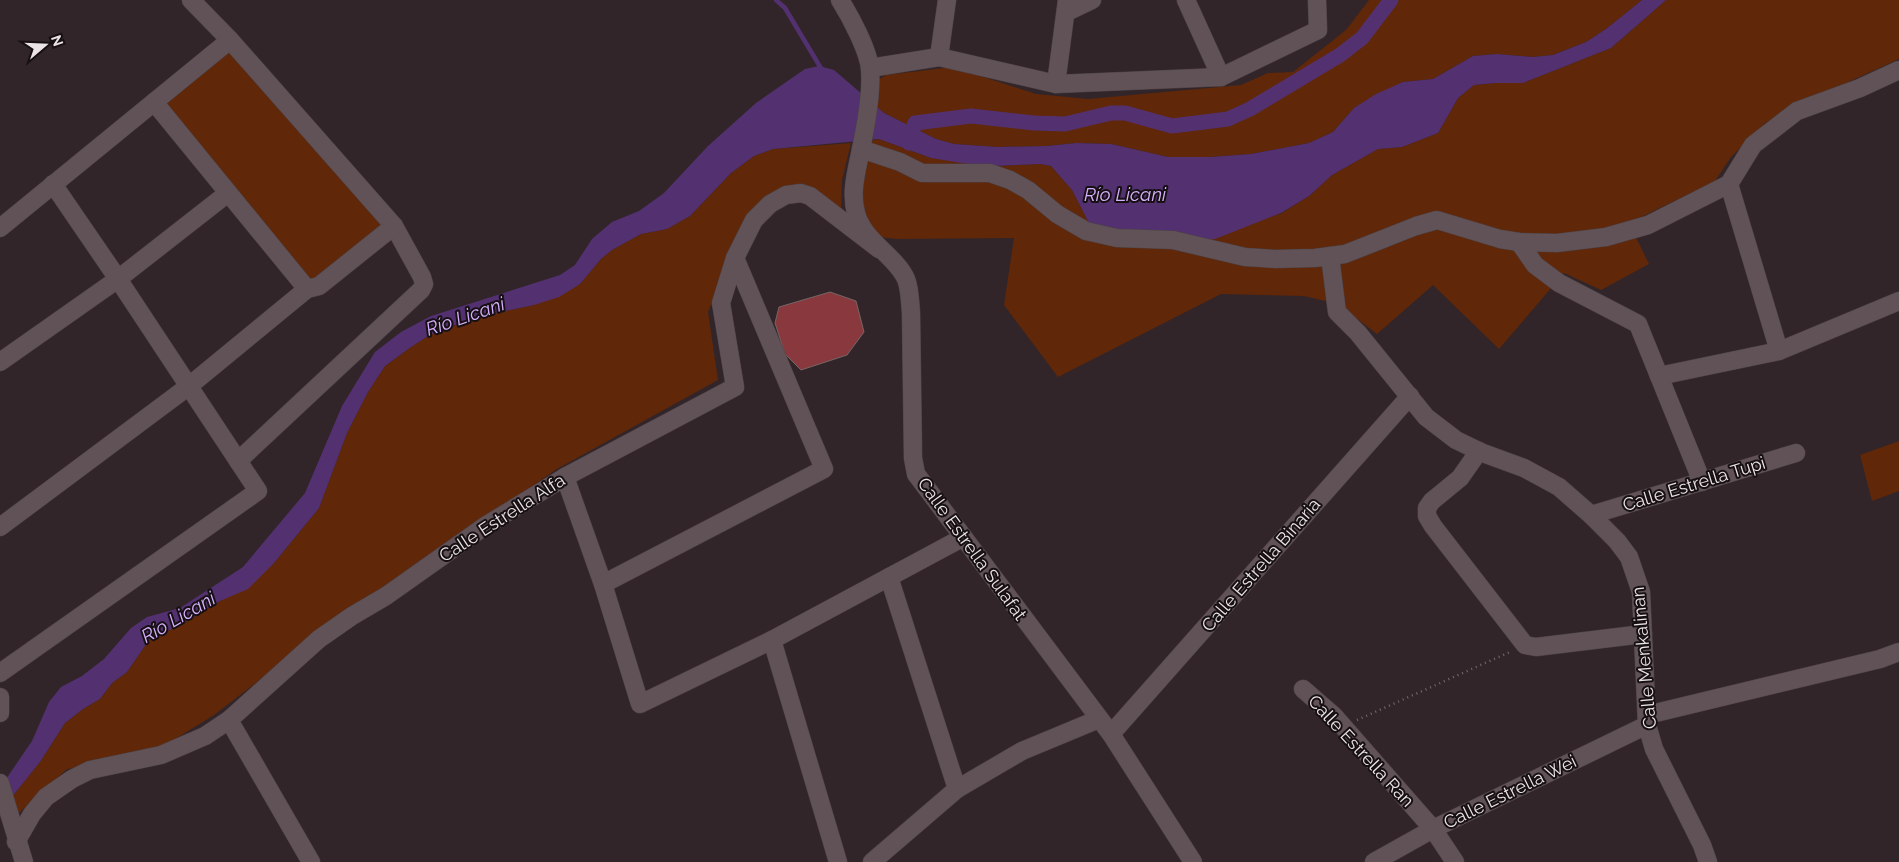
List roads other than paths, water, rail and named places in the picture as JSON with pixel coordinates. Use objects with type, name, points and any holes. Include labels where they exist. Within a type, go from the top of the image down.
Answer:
[{"type":"street","points":[[190,0],[230,40],[394,226],[424,284],[421,290],[238,461]]},
{"type":"street","points":[[827,0],[844,6]]},
{"type":"street","points":[[939,57],[947,0]]},
{"type":"street","points":[[1056,84],[1067,6],[1092,0]]},
{"type":"street","points":[[1186,0],[1221,78]]},
{"type":"street","points":[[870,76],[939,57],[1056,84],[1221,78],[1318,30],[1317,0]]},
{"type":"street","name":"Calle Estrella Sulafat","points":[[844,6],[860,37],[870,76],[861,146],[853,189],[856,214],[864,229],[879,249],[900,270],[906,280],[909,292],[913,458],[916,474],[962,538],[1112,734],[1193,862]]},
{"type":"street","points":[[0,228],[230,40]]},
{"type":"street","points":[[861,146],[922,173],[990,173],[1010,180],[1028,190],[1057,214],[1086,231],[1117,238],[1173,240],[1246,257],[1295,259],[1345,254],[1416,226],[1437,220],[1500,239],[1519,242],[1557,243],[1606,237],[1648,225],[1729,184],[1754,145],[1797,110],[1860,88],[1899,70]]},
{"type":"street","points":[[154,102],[306,289]]},
{"type":"street","points":[[0,673],[258,492],[53,184]]},
{"type":"street","points":[[1729,184],[1780,351]]},
{"type":"street","points":[[0,362],[118,279],[228,193]]},
{"type":"street","name":"Calle Estrella Alfa","points":[[16,842],[32,814],[46,797],[72,779],[90,770],[161,755],[205,736],[228,720],[319,640],[352,616],[386,596],[485,526],[565,477],[735,387],[721,303],[735,258],[754,220],[770,204],[786,195],[801,193],[810,196],[879,249]]},
{"type":"street","points":[[0,527],[189,386],[306,289],[319,286],[394,226]]},
{"type":"street","points":[[1519,242],[1535,265],[1558,283],[1638,324],[1702,482]]},
{"type":"street","name":"Calle Menkalinan","points":[[1330,256],[1337,312],[1358,333],[1426,417],[1456,440],[1479,452],[1524,468],[1559,488],[1591,515],[1629,557],[1641,592],[1647,720],[1654,749],[1702,845],[1708,862]]},
{"type":"street","points":[[603,584],[824,469],[735,258]]},
{"type":"street","points":[[1660,376],[1780,351],[1899,301]]},
{"type":"street","name":"Calle Estrella Binaria","points":[[1112,734],[1410,396]]},
{"type":"street","points":[[1479,452],[1460,478],[1432,500],[1427,508],[1427,516],[1525,645],[1536,647],[1643,634]]},
{"type":"street","name":"Calle Estrella Tupi","points":[[1591,515],[1796,453]]},
{"type":"street","points":[[565,477],[603,584],[640,704],[772,640],[962,538]]},
{"type":"street","points":[[890,578],[957,789]]},
{"type":"street","points":[[772,640],[838,862]]},
{"type":"street","name":"Calle Estrella Wei","points":[[1374,862],[1433,829],[1647,720],[1880,659],[1899,652]]},
{"type":"street","name":"Calle Estrella Ran","points":[[1303,688],[1334,716],[1433,829],[1454,862]]},
{"type":"street","points":[[872,862],[957,789],[1022,751],[1099,719]]},
{"type":"street","points":[[228,720],[311,862]]},
{"type":"street","points":[[0,783],[22,861]]},
{"type":"water","name":"Río Licani","points":[[1642,0],[1666,0],[1611,48],[1523,83],[1474,85],[1458,98],[1438,133],[1402,147],[1378,149],[1332,175],[1309,196],[1281,213],[1215,239],[1184,242],[1090,225],[1072,190],[1051,166],[1040,164],[992,166],[968,164],[931,158],[879,139],[773,149],[754,156],[731,173],[690,216],[667,229],[641,234],[612,250],[601,259],[580,284],[559,297],[534,305],[472,318],[428,336],[385,366],[368,392],[347,433],[319,508],[274,563],[248,589],[220,601],[182,624],[149,640],[127,672],[112,683],[100,699],[65,723],[40,762],[11,798],[6,779],[32,741],[49,702],[61,687],[82,676],[104,659],[131,628],[147,617],[180,608],[243,567],[305,493],[342,406],[375,352],[401,332],[431,316],[560,275],[575,265],[592,239],[612,222],[639,211],[664,193],[708,146],[756,103],[805,69],[819,66],[834,70],[884,113],[936,139],[954,144],[998,147],[1047,146],[1076,143],[1111,144],[1168,157],[1210,157],[1251,154],[1309,143],[1333,132],[1354,108],[1376,94],[1403,82],[1433,79],[1473,56],[1497,54],[1533,57],[1553,55],[1586,42],[1606,29]]},
{"type":"waterway","points":[[776,0],[785,8],[822,70]]},
{"type":"waterway","points":[[909,143],[915,123],[971,116],[1034,123],[1065,124],[1111,113],[1125,113],[1172,126],[1228,119],[1250,109],[1340,55],[1362,38],[1391,0]]}]
